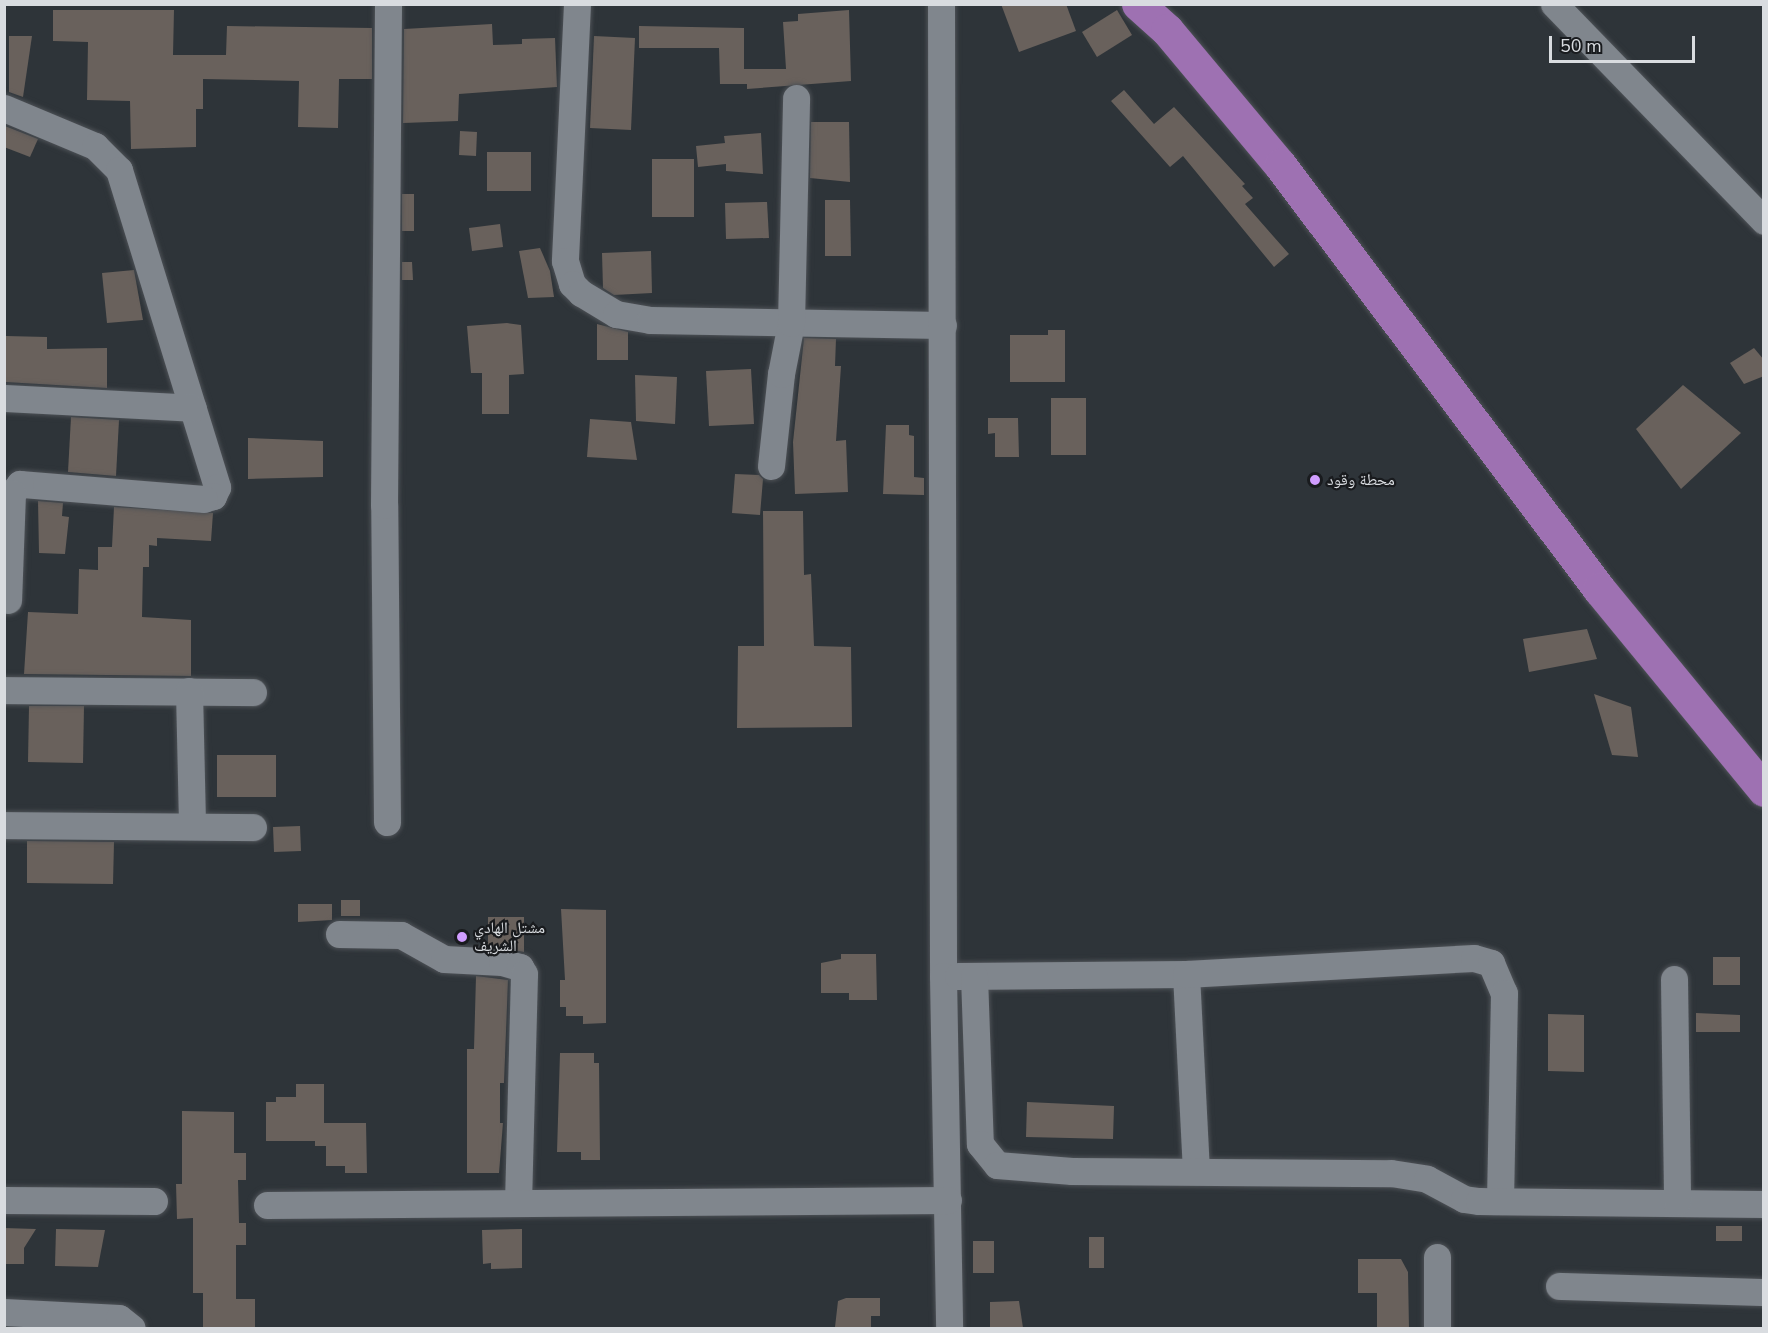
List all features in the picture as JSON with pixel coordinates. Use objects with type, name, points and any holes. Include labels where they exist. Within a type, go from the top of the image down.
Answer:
[{"type":"main road","points":[[1138,4],[1163,17],[1280,165],[1599,589],[1764,790]]},
{"type":"street","points":[[387,822],[384,505],[388,4]]},
{"type":"street","points":[[577,4],[565,261],[572,284],[593,302],[632,317],[943,326]]},
{"type":"street","points":[[941,4],[943,976],[949,1329]]},
{"type":"street","points":[[1554,4],[1764,221]]},
{"type":"street","points":[[771,466],[781,374],[791,323],[796,98]]},
{"type":"street","points":[[4,108],[95,146],[114,163],[122,178],[217,482],[213,496],[204,499],[20,484],[12,493],[8,600]]},
{"type":"street","points":[[4,398],[193,408]]},
{"type":"street","points":[[4,690],[253,692]]},
{"type":"street","points":[[189,691],[192,826]]},
{"type":"street","points":[[4,825],[253,827]]},
{"type":"street","points":[[339,934],[401,935],[444,959],[502,962],[520,968],[524,974],[518,1202]]},
{"type":"street","points":[[943,976],[1186,974],[1474,958],[1491,963],[1504,993],[1500,1201]]},
{"type":"street","points":[[1186,974],[1196,1171]]},
{"type":"street","points":[[974,976],[980,1144],[985,1154],[997,1165],[1072,1171],[1391,1173],[1427,1179],[1464,1199],[1764,1204]]},
{"type":"street","points":[[1674,979],[1677,1202]]},
{"type":"street","points":[[4,1200],[154,1201]]},
{"type":"street","points":[[267,1206],[948,1200]]},
{"type":"street","points":[[1437,1257],[1437,1329]]},
{"type":"street","points":[[1558,1286],[1764,1292]]},
{"type":"street","points":[[4,1312],[119,1318],[132,1329]]},
{"type":"building","points":[[1001,4],[1066,4],[1076,31],[1019,52]]},
{"type":"building","points":[[53,10],[174,10],[173,55],[226,55],[227,26],[372,28],[372,79],[339,79],[338,128],[298,127],[299,81],[203,79],[203,109],[196,109],[196,147],[131,149],[130,101],[87,100],[88,42],[53,41]]},
{"type":"building","points":[[849,10],[851,81],[747,89],[747,84],[720,84],[719,48],[639,48],[639,26],[744,28],[744,69],[786,69],[783,22],[798,21],[798,14]]},
{"type":"building","points":[[1117,10],[1132,35],[1097,57],[1082,32]]},
{"type":"building","points":[[492,24],[493,45],[522,44],[522,39],[555,38],[557,87],[459,94],[458,121],[403,123],[404,29]]},
{"type":"building","points":[[9,36],[32,36],[23,97],[9,92]]},
{"type":"building","points":[[594,36],[635,38],[631,130],[590,128]]},
{"type":"building","points":[[1124,90],[1154,124],[1174,107],[1245,184],[1242,186],[1253,198],[1245,204],[1289,254],[1274,267],[1183,156],[1170,167],[1111,101]]},
{"type":"building","points":[[811,122],[849,122],[850,182],[810,178]]},
{"type":"building","points":[[5,126],[38,139],[30,157],[4,147]]},
{"type":"building","points":[[460,131],[477,132],[476,156],[459,155]]},
{"type":"building","points":[[761,133],[763,174],[726,171],[726,164],[698,167],[696,146],[725,143],[724,136]]},
{"type":"building","points":[[487,152],[531,152],[531,191],[487,191]]},
{"type":"building","points":[[652,159],[694,159],[694,217],[652,217]]},
{"type":"building","points":[[402,194],[414,194],[414,231],[402,231]]},
{"type":"building","points":[[825,200],[850,200],[851,256],[825,256]]},
{"type":"building","points":[[767,202],[769,238],[726,239],[725,203]]},
{"type":"building","points":[[500,224],[503,247],[472,251],[469,228]]},
{"type":"building","points":[[540,248],[550,271],[554,297],[528,298],[519,251]]},
{"type":"building","points":[[651,251],[652,293],[614,295],[603,288],[602,253]]},
{"type":"building","points":[[402,262],[412,262],[413,280],[402,280]]},
{"type":"building","points":[[134,270],[143,320],[107,323],[102,273]]},
{"type":"building","points":[[507,323],[521,325],[524,374],[509,375],[509,414],[482,414],[482,373],[471,373],[467,326]]},
{"type":"building","points":[[597,324],[628,332],[628,360],[597,360]]},
{"type":"building","points":[[1048,330],[1065,330],[1065,382],[1010,382],[1010,335],[1048,335]]},
{"type":"building","points":[[6,336],[47,337],[47,349],[107,348],[107,388],[5,382]]},
{"type":"building","points":[[804,338],[836,339],[835,366],[841,366],[836,441],[846,440],[848,492],[795,494],[793,442]]},
{"type":"building","points":[[1754,348],[1764,360],[1764,376],[1744,384],[1730,363]]},
{"type":"building","points":[[751,369],[754,424],[709,426],[706,371]]},
{"type":"building","points":[[635,375],[677,377],[675,424],[636,421]]},
{"type":"building","points":[[1683,385],[1741,433],[1681,489],[1636,429]]},
{"type":"building","points":[[1051,398],[1086,398],[1086,455],[1051,455]]},
{"type":"building","points":[[71,417],[119,420],[116,476],[68,472]]},
{"type":"building","points":[[988,418],[1018,418],[1019,457],[995,457],[995,433],[988,434]]},
{"type":"building","points":[[590,419],[631,422],[637,460],[587,457]]},
{"type":"building","points":[[886,425],[909,425],[909,435],[914,436],[914,477],[924,478],[924,495],[883,494]]},
{"type":"building","points":[[248,438],[323,441],[323,477],[248,479]]},
{"type":"building","points":[[735,474],[759,475],[763,479],[760,515],[732,513]]},
{"type":"building","points":[[38,501],[63,503],[62,516],[69,517],[65,554],[39,553]]},
{"type":"building","points":[[114,507],[213,513],[211,541],[157,538],[157,546],[149,545],[149,567],[143,567],[142,617],[191,620],[191,676],[24,674],[28,612],[78,614],[79,569],[98,570],[98,547],[112,547]]},
{"type":"building","points":[[763,511],[803,511],[804,575],[811,574],[814,646],[851,647],[852,727],[737,728],[738,646],[764,646]]},
{"type":"building","points":[[1587,629],[1597,659],[1529,672],[1523,639]]},
{"type":"building","points":[[1594,694],[1631,707],[1638,757],[1612,755]]},
{"type":"building","points":[[29,706],[84,706],[83,763],[28,762]]},
{"type":"building","points":[[217,755],[276,755],[276,797],[217,797]]},
{"type":"building","points":[[300,826],[301,851],[274,852],[273,827]]},
{"type":"building","points":[[27,841],[114,842],[113,884],[27,883]]},
{"type":"building","points":[[341,900],[360,900],[360,916],[341,916]]},
{"type":"building","points":[[298,904],[332,904],[332,920],[298,922]]},
{"type":"building","points":[[561,909],[606,910],[606,1023],[583,1024],[583,1016],[566,1016],[566,1007],[560,1007],[560,980],[565,980]]},
{"type":"building","points":[[488,917],[524,917],[524,952],[488,945]]},
{"type":"building","points":[[841,954],[876,954],[877,1000],[849,1000],[849,993],[821,993],[821,963],[841,959]]},
{"type":"building","points":[[1713,957],[1740,957],[1740,985],[1713,985]]},
{"type":"building","points":[[476,976],[508,980],[504,1083],[500,1083],[500,1123],[503,1123],[499,1173],[467,1173],[467,1049],[474,1049]]},
{"type":"building","points":[[1696,1013],[1740,1015],[1740,1032],[1696,1032]]},
{"type":"building","points":[[1548,1014],[1584,1015],[1584,1072],[1548,1071]]},
{"type":"building","points":[[560,1053],[594,1053],[594,1063],[599,1063],[600,1160],[581,1160],[581,1152],[557,1152]]},
{"type":"building","points":[[296,1084],[324,1084],[324,1123],[366,1123],[367,1173],[345,1173],[345,1166],[326,1166],[326,1146],[315,1146],[315,1141],[266,1141],[266,1102],[276,1102],[276,1097],[296,1097]]},
{"type":"building","points":[[1027,1102],[1114,1106],[1113,1139],[1026,1137]]},
{"type":"building","points":[[182,1111],[234,1112],[234,1153],[246,1153],[246,1180],[238,1180],[239,1223],[246,1223],[246,1245],[236,1245],[236,1299],[255,1299],[255,1329],[203,1329],[203,1293],[193,1293],[193,1218],[177,1219],[176,1184],[182,1184]]},
{"type":"building","points":[[1716,1226],[1742,1226],[1742,1241],[1716,1241]]},
{"type":"building","points":[[4,1228],[36,1229],[24,1248],[24,1264],[4,1264]]},
{"type":"building","points":[[56,1229],[105,1230],[98,1267],[55,1266]]},
{"type":"building","points":[[522,1229],[522,1268],[491,1269],[491,1263],[483,1264],[482,1230]]},
{"type":"building","points":[[1089,1237],[1104,1237],[1104,1268],[1089,1268]]},
{"type":"building","points":[[973,1241],[994,1241],[994,1273],[973,1273]]},
{"type":"building","points":[[1358,1259],[1401,1259],[1408,1272],[1409,1329],[1377,1329],[1377,1293],[1358,1293]]},
{"type":"building","points":[[846,1298],[880,1298],[880,1316],[871,1316],[871,1329],[835,1327],[838,1301]]},
{"type":"building","points":[[1019,1301],[1023,1328],[990,1329],[990,1302]]},
{"type":"place","name":"محطة وقود","points":[[1315,480]]},
{"type":"place","name":"مشتل الهادي الشريف","points":[[462,937]]}]
